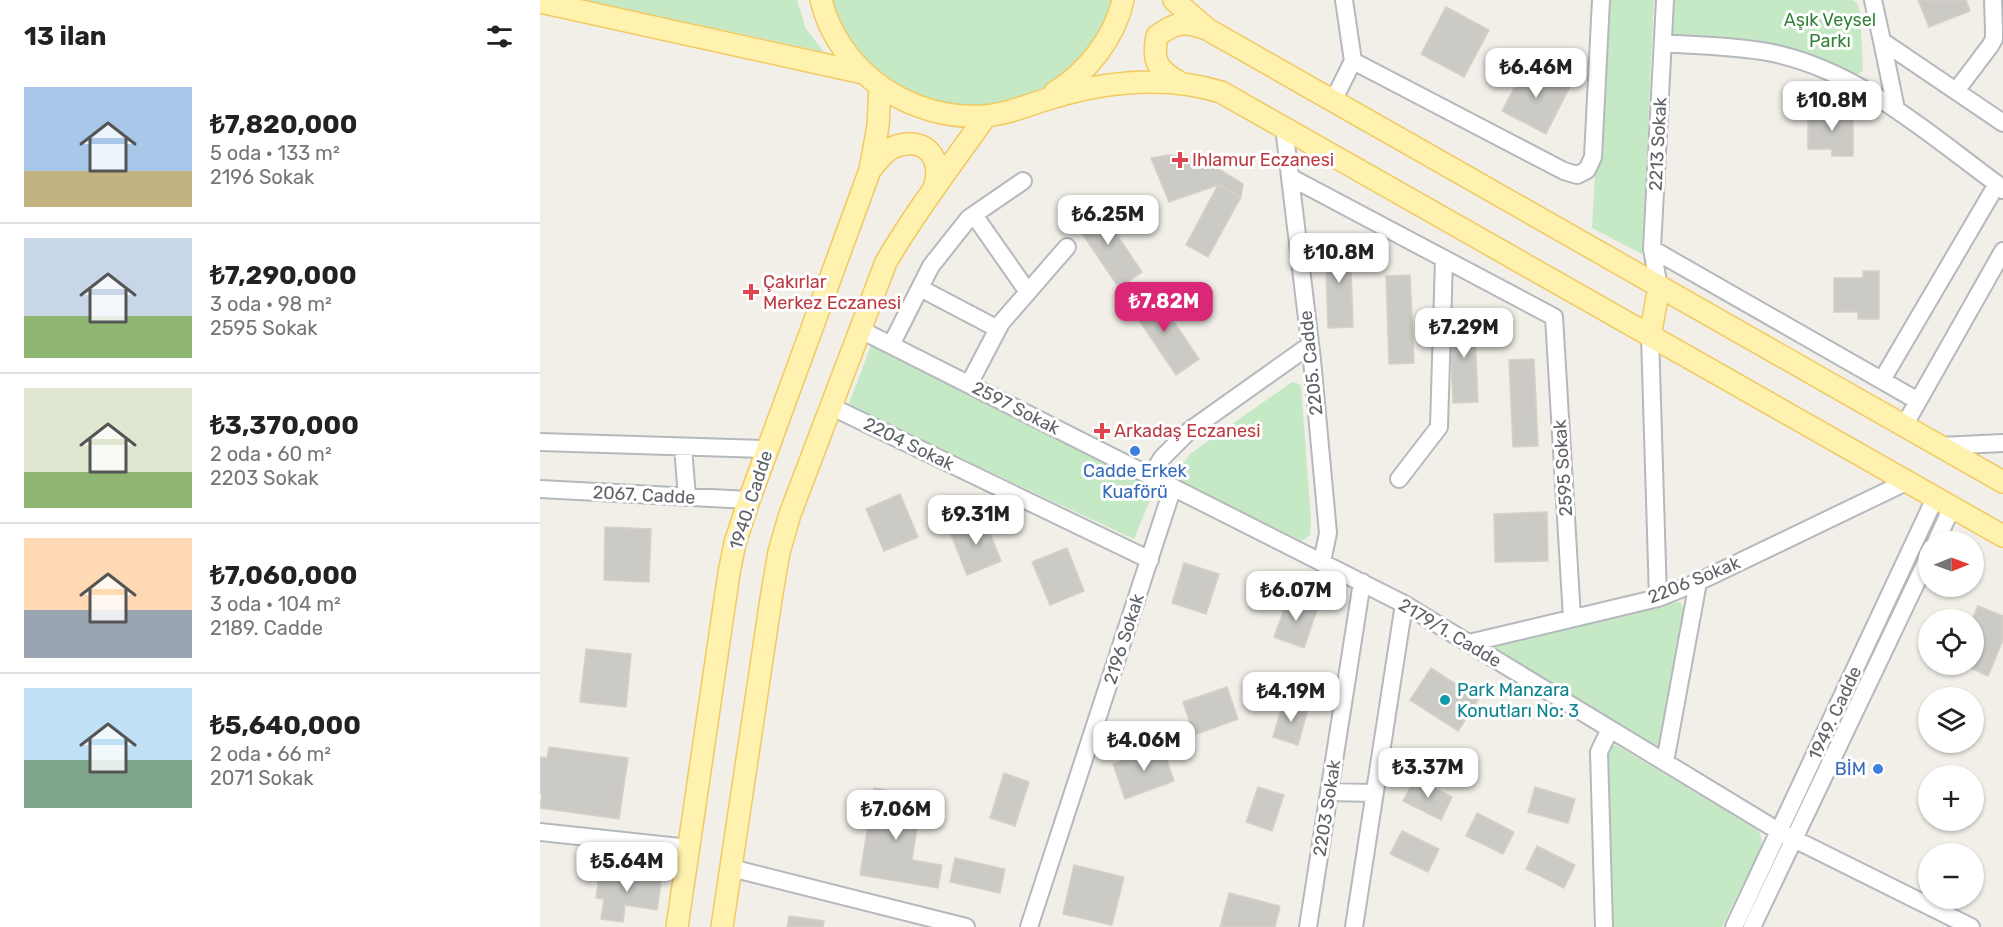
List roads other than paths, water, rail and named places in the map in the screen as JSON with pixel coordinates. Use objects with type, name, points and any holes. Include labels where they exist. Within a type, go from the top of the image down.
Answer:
[{"type":"main road","points":[[821,0],[824,13],[840,45],[863,73],[880,87],[913,105],[949,115],[986,116],[1022,108],[1081,89],[1137,83],[1179,82],[1221,92],[2003,536]]},
{"type":"main road","points":[[1039,101],[1068,83],[1099,51],[1113,29],[1123,0]]},
{"type":"main road","points":[[1174,0],[1207,29],[2003,482]]},
{"type":"main road","points":[[540,2],[863,73]]},
{"type":"main road","points":[[1179,82],[1166,75],[1158,65],[1154,50],[1157,36],[1169,27],[1180,23],[1207,29]]},
{"type":"main road","name":"1940. Cadde","points":[[677,927],[735,543],[767,449],[870,170],[878,126],[880,87]]},
{"type":"main road","points":[[722,927],[779,552],[790,514],[886,262],[907,226],[928,200],[986,116]]},
{"type":"main road","points":[[870,170],[892,148],[908,144],[923,146],[934,157],[938,171],[935,186],[928,200]]},
{"type":"main road","points":[[1650,336],[1659,286]]},
{"type":"street","points":[[1333,101],[1353,61],[1344,0]]},
{"type":"street","points":[[1353,61],[1564,171],[1577,175],[1582,174],[1593,158],[1601,0]]},
{"type":"street","name":"2213 Sokak","points":[[1659,286],[1652,249],[1665,0]]},
{"type":"street","points":[[1873,0],[1896,109]]},
{"type":"street","points":[[1956,91],[1994,39],[1993,0]]},
{"type":"street","points":[[1882,41],[2003,123]]},
{"type":"street","points":[[1663,43],[1764,52],[1805,61],[1860,87],[1896,109],[2000,187],[1882,380]]},
{"type":"street","name":"2205. Cadde","points":[[1284,127],[1310,345],[1328,533],[1322,562]]},
{"type":"street","points":[[1290,177],[1444,259],[1439,427],[1399,479]]},
{"type":"street","points":[[891,345],[931,266],[969,218],[1023,181]]},
{"type":"street","points":[[974,215],[1028,292]]},
{"type":"street","points":[[969,384],[998,328],[1067,247]]},
{"type":"street","points":[[1652,249],[1918,401]]},
{"type":"street","points":[[1904,426],[2003,251]]},
{"type":"street","name":"2595 Sokak","points":[[1444,259],[1554,317],[1572,618]]},
{"type":"street","points":[[920,288],[998,328]]},
{"type":"street","name":"2597 Sokak","points":[[859,329],[1173,487]]},
{"type":"street","points":[[1650,336],[1658,598]]},
{"type":"street","points":[[1151,476],[1162,459],[1188,430],[1310,345]]},
{"type":"street","name":"2204 Sokak","points":[[830,406],[1150,560]]},
{"type":"street","points":[[540,442],[767,449]]},
{"type":"street","points":[[1940,446],[2003,443]]},
{"type":"street","points":[[683,447],[687,497]]},
{"type":"street","name":"2206 Sokak","points":[[1469,643],[1658,598],[1698,582],[1906,482]]},
{"type":"street","name":"2179/1. Cadde","points":[[1173,487],[1404,604],[1787,835],[1971,927]]},
{"type":"street","name":"2196 Sokak","points":[[1029,927],[1173,487]]},
{"type":"street","name":"2067. Cadde","points":[[540,489],[749,500]]},
{"type":"street","points":[[1938,531],[1944,503]]},
{"type":"street","name":"1949. Cadde","points":[[1752,927],[1787,835],[1944,503]]},
{"type":"street","name":"1949. Cadde","points":[[1734,927],[1787,835],[1918,578]]},
{"type":"street","name":"2203 Sokak","points":[[1308,927],[1362,582]]},
{"type":"street","points":[[1665,762],[1698,582]]},
{"type":"street","points":[[1354,927],[1404,604]]},
{"type":"street","points":[[1604,927],[1599,753],[1610,729]]},
{"type":"street","points":[[1329,792],[1374,793]]},
{"type":"street","points":[[540,832],[689,848]]},
{"type":"street","points":[[731,868],[966,927]]},
{"type":"place","name":"Ihlamur Eczanesi","points":[[1180,160]]},
{"type":"place","name":"Çakırlar Merkez Eczanesi","points":[[751,292]]},
{"type":"place","name":"Arkadaş Eczanesi","points":[[1102,431]]},
{"type":"place","name":"Cadde Erkek Kuaförü","points":[[1135,451]]},
{"type":"place","name":"Park Manzara Konutları No: 3","points":[[1445,700]]},
{"type":"place","name":"BİM","points":[[1878,769]]},
{"type":"park label","name":"Aşık Veysel Parkı","points":[[1830,30]]}]
